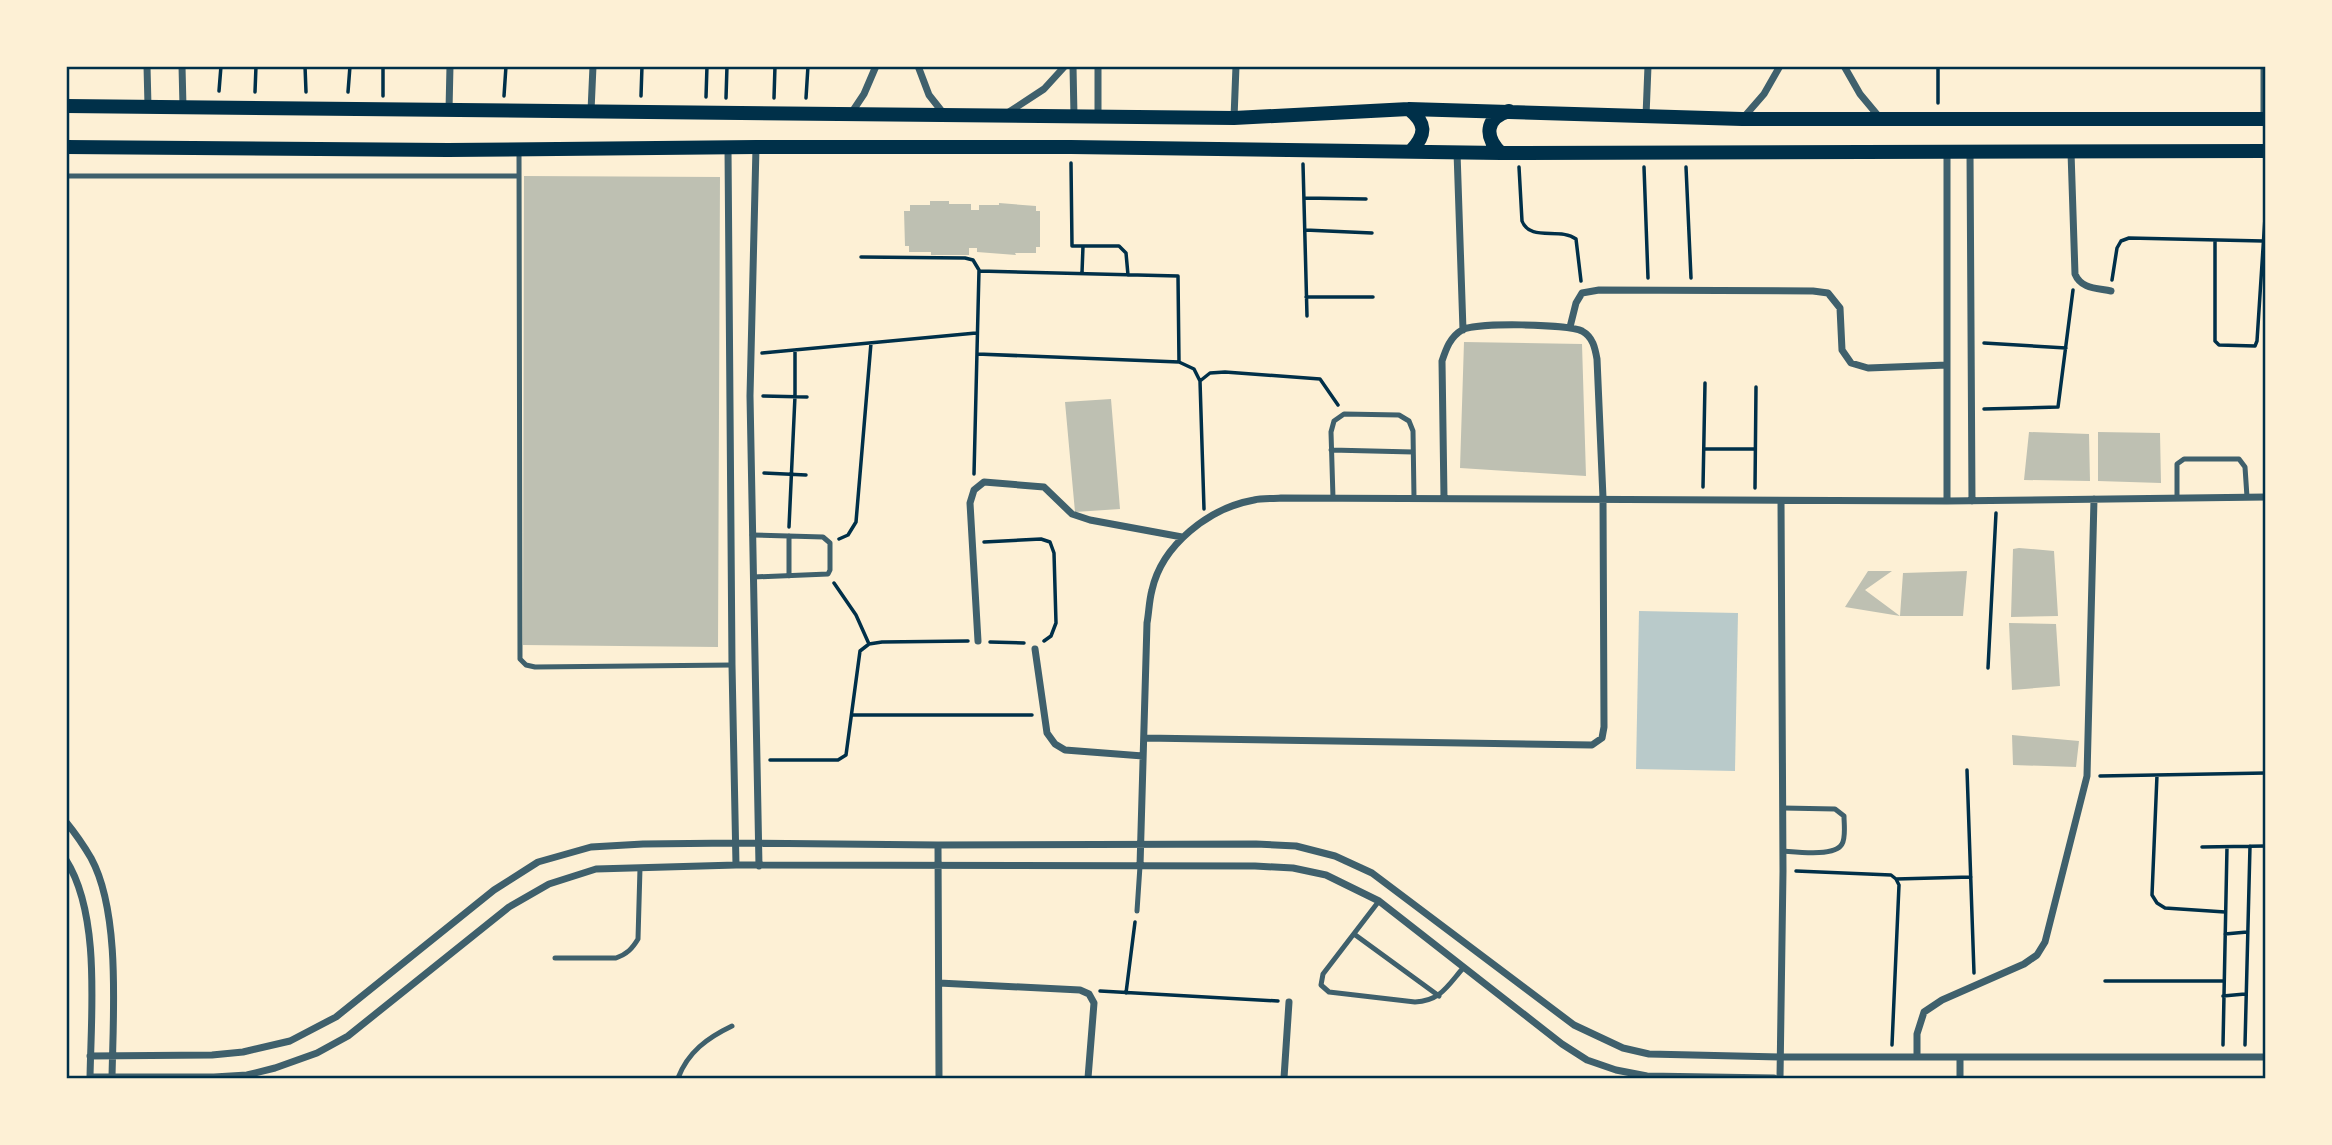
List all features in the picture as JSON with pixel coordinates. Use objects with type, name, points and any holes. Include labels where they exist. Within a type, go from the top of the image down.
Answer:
[{"type":"main road","points":[[66,106],[1234,118],[1409,109],[1742,119],[2265,119]]},
{"type":"main road","points":[[1409,109],[1419,117],[1423,129],[1420,141],[1411,151]]},
{"type":"main road","points":[[1500,153],[1492,145],[1489,134],[1492,122],[1500,114],[1511,110]]},
{"type":"main road","points":[[66,147],[422,150],[1070,147],[1500,153],[2266,150]]},
{"type":"street","points":[[147,66],[148,106]]},
{"type":"street","points":[[182,66],[183,107]]},
{"type":"street","points":[[449,110],[450,66]]},
{"type":"street","points":[[591,111],[593,66]]},
{"type":"street","points":[[849,115],[864,94],[876,66]]},
{"type":"street","points":[[918,66],[929,95],[945,114]]},
{"type":"street","points":[[1006,114],[1044,89],[1065,66]]},
{"type":"street","points":[[1073,66],[1074,116]]},
{"type":"street","points":[[1098,66],[1098,116]]},
{"type":"street","points":[[1234,118],[1236,66]]},
{"type":"street","points":[[1646,117],[1648,66]]},
{"type":"street","points":[[1742,119],[1764,94],[1780,66]]},
{"type":"street","points":[[1844,66],[1860,94],[1880,118]]},
{"type":"street","points":[[2264,66],[2265,119]]},
{"type":"street","points":[[728,147],[736,865]]},
{"type":"street","points":[[756,147],[750,396],[760,866]]},
{"type":"street","points":[[1457,152],[1463,330]]},
{"type":"street","points":[[1947,152],[1947,501]]},
{"type":"street","points":[[1970,152],[1972,501]]},
{"type":"street","points":[[2071,152],[2075,274],[2078,281],[2085,286],[2111,290]]},
{"type":"street","points":[[1570,327],[1576,303],[1582,293],[1599,290],[1828,293],[1840,308],[1842,350],[1851,363],[1868,368],[1947,365]]},
{"type":"street","points":[[1144,738],[1592,745],[1602,738],[1604,498],[1594,344],[1585,332],[1570,327],[1481,325],[1463,330],[1448,343],[1442,362],[1444,498]]},
{"type":"street","points":[[978,641],[970,503],[974,490],[984,482],[1044,487],[1072,514],[1090,520],[1182,537]]},
{"type":"street","points":[[1140,866],[1147,623],[1152,589],[1166,558],[1182,537],[1228,508],[1254,500],[1333,498],[1972,501],[2266,497]]},
{"type":"street","points":[[1917,1057],[1917,1034],[1924,1012],[1942,1000],[2024,964],[2037,955],[2045,942],[2087,776],[2094,499]]},
{"type":"street","points":[[1780,1079],[1783,871],[1781,501]]},
{"type":"street","points":[[1035,649],[1047,733],[1055,744],[1065,750],[1143,756]]},
{"type":"street","points":[[66,822],[92,860],[105,899],[111,938],[112,1078]]},
{"type":"street","points":[[90,1056],[212,1055],[270,1047],[308,1033],[336,1017],[494,890],[538,862],[591,847],[735,843],[1296,846],[1335,856],[1372,873],[1574,1025],[1623,1048],[1650,1054],[1780,1057],[2266,1058]]},
{"type":"street","points":[[938,845],[939,1079]]},
{"type":"street","points":[[66,860],[84,903],[87,928],[92,980],[90,1078],[214,1077],[275,1068],[308,1057],[348,1036],[509,907],[549,884],[596,869],[736,865],[1293,868],[1326,875],[1379,901],[1562,1044],[1587,1060],[1616,1070],[1647,1076],[1773,1079]]},
{"type":"street","points":[[939,984],[1080,990],[1089,994],[1094,1003],[1087,1079]]},
{"type":"street","points":[[1284,1079],[1290,1002]]},
{"type":"street","points":[[1960,1057],[1960,1079]]},
{"type":"lane","points":[[519,148],[520,659],[526,665],[536,667],[732,665]]},
{"type":"lane","points":[[66,176],[519,176]]},
{"type":"lane","points":[[1333,498],[1331,432],[1334,421],[1344,414],[1399,415],[1409,421],[1413,430],[1414,498]]},
{"type":"lane","points":[[1331,450],[1413,452]]},
{"type":"lane","points":[[2177,498],[2179,461],[2236,458],[2243,462],[2245,467],[2247,497]]},
{"type":"lane","points":[[752,535],[823,537],[830,543],[828,574],[753,577]]},
{"type":"lane","points":[[789,536],[789,576]]},
{"type":"lane","points":[[1783,808],[1835,809],[1844,816],[1844,839],[1841,847],[1833,852],[1783,851]]},
{"type":"lane","points":[[1137,911],[1140,866]]},
{"type":"lane","points":[[555,958],[616,958],[633,947],[638,939],[640,867]]},
{"type":"lane","points":[[1379,901],[1323,974],[1321,985],[1329,992],[1427,1001],[1439,996],[1464,967]]},
{"type":"lane","points":[[1354,934],[1439,996]]},
{"type":"lane","points":[[678,1079],[682,1068],[695,1050],[712,1036],[732,1026]]},
{"type":"path","points":[[218,107],[221,66]]},
{"type":"path","points":[[255,107],[256,66]]},
{"type":"path","points":[[305,66],[306,108]]},
{"type":"path","points":[[346,109],[350,66]]},
{"type":"path","points":[[383,66],[383,110]]},
{"type":"path","points":[[504,111],[506,66]]},
{"type":"path","points":[[640,112],[642,66]]},
{"type":"path","points":[[706,113],[708,66]]},
{"type":"path","points":[[725,114],[727,66]]},
{"type":"path","points":[[773,114],[775,66]]},
{"type":"path","points":[[805,114],[808,66]]},
{"type":"path","points":[[1938,66],[1938,118]]},
{"type":"path","points":[[1070,147],[1072,246],[1119,246],[1126,253],[1128,275]]},
{"type":"path","points":[[1302,151],[1307,316]]},
{"type":"path","points":[[1644,152],[1648,290]]},
{"type":"path","points":[[1686,152],[1692,290]]},
{"type":"path","points":[[1519,153],[1522,221],[1525,228],[1533,233],[1571,235],[1576,239],[1582,293]]},
{"type":"path","points":[[1304,198],[1366,200]]},
{"type":"path","points":[[2216,240],[2214,341],[2219,345],[2252,346],[2257,341],[2266,202]]},
{"type":"path","points":[[1305,230],[1371,233]]},
{"type":"path","points":[[2111,290],[2117,248],[2121,241],[2129,238],[2263,241]]},
{"type":"path","points":[[1082,273],[1083,246]]},
{"type":"path","points":[[861,257],[965,258],[973,260],[979,271],[974,490]]},
{"type":"path","points":[[979,271],[1178,276],[1179,362]]},
{"type":"path","points":[[1971,409],[2058,407],[2075,274]]},
{"type":"path","points":[[1306,297],[1373,297]]},
{"type":"path","points":[[751,355],[976,333]]},
{"type":"path","points":[[830,543],[848,535],[856,522],[871,343]]},
{"type":"path","points":[[1971,343],[2066,348]]},
{"type":"path","points":[[789,536],[795,350]]},
{"type":"path","points":[[976,354],[1179,362],[1194,369],[1200,381],[1204,521]]},
{"type":"path","points":[[1200,381],[1210,373],[1225,372],[1320,379],[1344,414]]},
{"type":"path","points":[[1703,500],[1704,383]]},
{"type":"path","points":[[1755,501],[1756,387]]},
{"type":"path","points":[[750,396],[807,397]]},
{"type":"path","points":[[1704,449],[1755,449]]},
{"type":"path","points":[[751,472],[806,475]]},
{"type":"path","points":[[1987,668],[1996,500]]},
{"type":"path","points":[[757,760],[838,760],[846,755],[860,652],[869,644],[978,641],[1028,643],[1035,649],[1051,636],[1056,623],[1054,553],[1050,542],[1041,539],[971,543]]},
{"type":"path","points":[[828,574],[856,615],[869,644]]},
{"type":"path","points":[[852,715],[1045,715]]},
{"type":"path","points":[[1966,770],[1975,986]]},
{"type":"path","points":[[2087,776],[2266,773]]},
{"type":"path","points":[[2157,775],[2152,895],[2157,903],[2165,908],[2225,912]]},
{"type":"path","points":[[2245,1058],[2250,846]]},
{"type":"path","points":[[2202,847],[2266,846]]},
{"type":"path","points":[[2223,1058],[2227,847]]},
{"type":"path","points":[[1783,871],[1896,878],[1971,877]]},
{"type":"path","points":[[1891,1056],[1899,885],[1896,878]]},
{"type":"path","points":[[1125,992],[1137,911]]},
{"type":"path","points":[[2225,934],[2247,932]]},
{"type":"path","points":[[2105,981],[2223,981]]},
{"type":"path","points":[[1080,990],[1290,1002]]},
{"type":"path","points":[[2223,996],[2245,994]]},
{"type":"shaded area","points":[[1639,611],[1738,613],[1735,771],[1636,769]]},
{"type":"building","points":[[524,176],[720,177],[718,647],[523,645]]},
{"type":"building","points":[[930,201],[971,204],[971,210],[979,210],[979,205],[999,203],[1036,206],[1036,211],[1040,211],[1040,247],[1036,247],[1036,253],[1015,253],[1016,255],[977,252],[977,248],[969,248],[969,255],[909,252],[909,246],[905,246],[904,211],[910,211],[910,205],[930,205]]},
{"type":"building","points":[[1464,342],[1582,344],[1586,476],[1460,468]]},
{"type":"building","points":[[1111,399],[1120,509],[1075,512],[1065,402]]},
{"type":"building","points":[[2029,432],[2089,434],[2090,481],[2024,480]]},
{"type":"building","points":[[2098,432],[2160,433],[2161,483],[2098,481]]},
{"type":"building","points":[[2013,549],[2054,551],[2058,616],[2011,617]]},
{"type":"building","points":[[1868,571],[1892,571],[1865,590],[1900,616],[1845,607]]},
{"type":"building","points":[[1967,571],[1963,616],[1900,616],[1903,573]]},
{"type":"building","points":[[2009,623],[2056,624],[2060,686],[2012,690]]},
{"type":"building","points":[[2012,735],[2079,741],[2076,767],[2013,765]]}]
